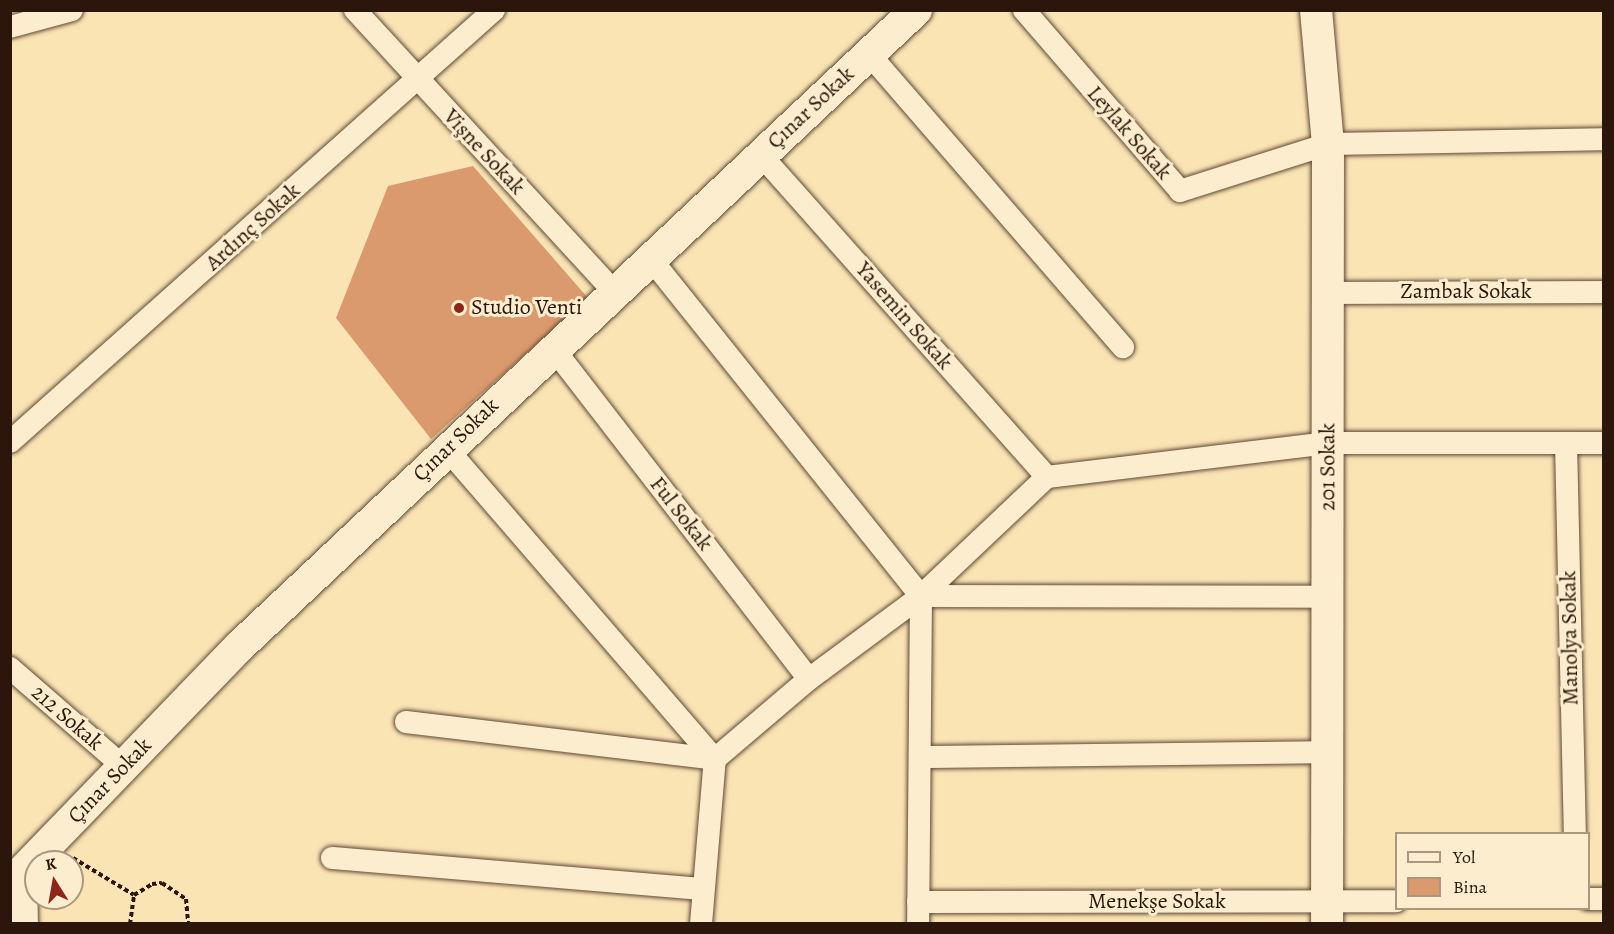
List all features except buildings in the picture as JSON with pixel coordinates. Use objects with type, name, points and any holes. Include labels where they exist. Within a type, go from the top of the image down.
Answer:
[{"type":"street","points":[[10,27],[72,10]]},
{"type":"street","name":"Vişne Sokak","points":[[355,10],[614,292]]},
{"type":"street","name":"Ardınç Sokak","points":[[10,442],[418,81],[494,10]]},
{"type":"street","name":"Çınar Sokak","points":[[16,879],[242,645],[553,348],[916,10]]},
{"type":"street","name":"Leylak Sokak","points":[[1024,10],[1180,192],[1328,144]]},
{"type":"street","name":"201 Sokak","points":[[1316,10],[1328,144],[1327,913]]},
{"type":"street","points":[[869,54],[1123,347]]},
{"type":"street","points":[[1328,144],[1604,140]]},
{"type":"street","name":"Yasemin Sokak","points":[[761,154],[1047,477]]},
{"type":"street","points":[[650,258],[921,596],[918,913]]},
{"type":"street","name":"Zambak Sokak","points":[[1328,293],[1604,291]]},
{"type":"street","name":"Ful Sokak","points":[[553,348],[809,679]]},
{"type":"street","name":"Manolya Sokak","points":[[1566,442],[1575,832]]},
{"type":"street","points":[[701,924],[715,759],[809,679],[921,596],[1047,477],[1328,443],[1604,443]]},
{"type":"street","points":[[447,449],[715,759]]},
{"type":"street","points":[[921,596],[1328,597]]},
{"type":"street","name":"212 Sokak","points":[[10,668],[124,767]]},
{"type":"street","points":[[406,722],[715,759]]},
{"type":"street","points":[[920,757],[1328,752]]},
{"type":"street","points":[[332,858],[703,889]]},
{"type":"street","points":[[16,879],[22,924]]},
{"type":"street","name":"Menekşe Sokak","points":[[918,913],[1327,913],[1395,901]]},
{"type":"path","points":[[84,865],[134,895]]},
{"type":"path","points":[[134,895],[152,884],[171,886],[186,899],[188,924]]},
{"type":"path","points":[[130,924],[134,895]]},
{"type":"place","name":"Studio Venti","points":[[459,308]]}]
